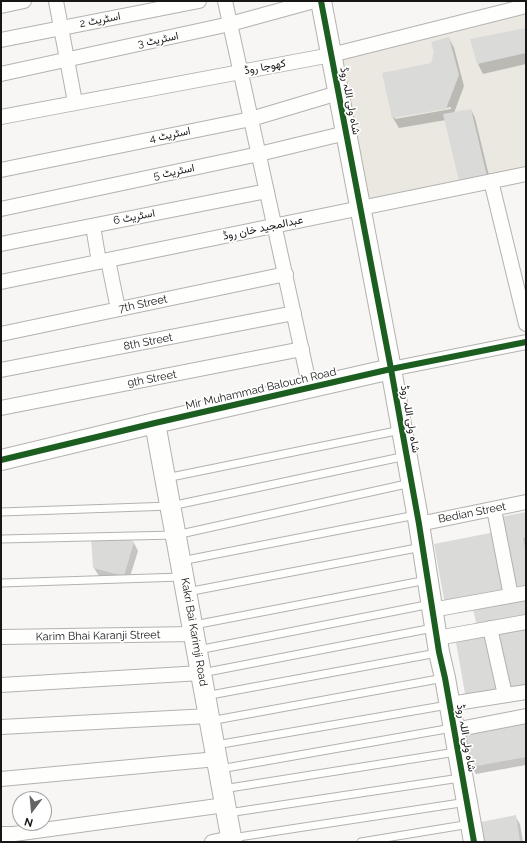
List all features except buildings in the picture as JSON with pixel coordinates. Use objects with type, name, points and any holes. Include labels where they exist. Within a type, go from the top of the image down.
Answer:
[{"type":"street","points":[[1,6],[24,1]]},
{"type":"street","points":[[56,1],[76,102]]},
{"type":"street","name":"اسٹریٹ 2","points":[[1,40],[199,1]]},
{"type":"street","points":[[225,1],[310,388]]},
{"type":"street","name":"اسٹریٹ 3","points":[[1,74],[230,24],[314,1]]},
{"type":"street","name":"شاہ ولی اللہ روڈ","points":[[321,1],[391,369],[472,833]]},
{"type":"street","name":"کھوجا روڈ","points":[[1,117],[331,54],[526,6]]},
{"type":"street","name":"اسٹریٹ 4","points":[[1,170],[251,119],[338,93]]},
{"type":"street","name":"اسٹریٹ 5","points":[[1,209],[258,154],[346,132]]},
{"type":"street","name":"عبدالمجید خان روڈ","points":[[1,282],[526,174]]},
{"type":"street","points":[[491,181],[526,324]]},
{"type":"street","name":"اسٹریٹ 6","points":[[1,244],[267,191]]},
{"type":"street","points":[[93,226],[118,309]]},
{"type":"street","name":"7th Street","points":[[1,334],[286,274]]},
{"type":"street","name":"8th Street","points":[[1,370],[294,313]]},
{"type":"street","name":"Mir Muhammad Balouch Road","points":[[1,460],[391,369],[526,342]]},
{"type":"street","name":"9th Street","points":[[1,408],[302,349]]},
{"type":"street","name":"Kakri Bai Karimji Road","points":[[155,423],[232,840]]},
{"type":"street","name":"Bedian Street","points":[[417,519],[494,509],[526,502]]},
{"type":"street","points":[[494,509],[511,596]]},
{"type":"street","points":[[435,626],[511,596],[526,593]]},
{"type":"street","points":[[435,626],[490,628],[526,622]]},
{"type":"street","points":[[490,628],[504,695]]},
{"type":"street","name":"Karim Bhai Karanji Street","points":[[1,637],[194,637]]},
{"type":"street","points":[[1,685],[201,673]]},
{"type":"street","points":[[450,704],[526,692]]},
{"type":"street","points":[[454,729],[526,716]]},
{"type":"street","points":[[1,727],[209,718]]},
{"type":"street","points":[[1,779],[217,758]]},
{"type":"street","points":[[1,834],[14,834],[225,802]]},
{"type":"street","points":[[212,842],[232,840]]},
{"type":"lane","points":[[166,478],[402,430]]},
{"type":"lane","points":[[1,512],[171,506],[406,456]]},
{"type":"lane","points":[[1,539],[176,535],[411,483]]},
{"type":"lane","points":[[184,577],[417,519]]},
{"type":"lane","points":[[1,583],[184,577],[422,547]]},
{"type":"lane","points":[[194,637],[428,580]]},
{"type":"lane","points":[[194,637],[435,626]]},
{"type":"lane","points":[[201,673],[435,626]]},
{"type":"lane","points":[[205,696],[435,626]]},
{"type":"lane","points":[[209,718],[445,678]]},
{"type":"lane","points":[[217,758],[450,704]]},
{"type":"lane","points":[[217,758],[454,729]]},
{"type":"lane","points":[[225,802],[458,751]]},
{"type":"lane","points":[[225,802],[463,778]]},
{"type":"lane","points":[[232,840],[467,802]]},
{"type":"lane","points":[[361,842],[472,833]]},
{"type":"shaded area","points":[[506,1],[526,1],[526,174],[360,208],[331,55],[508,10]]},
{"type":"cycle path","points":[[321,1],[391,369],[419,524],[439,652],[474,842]]},
{"type":"cycle path","points":[[1,460],[391,369],[526,342]]}]
